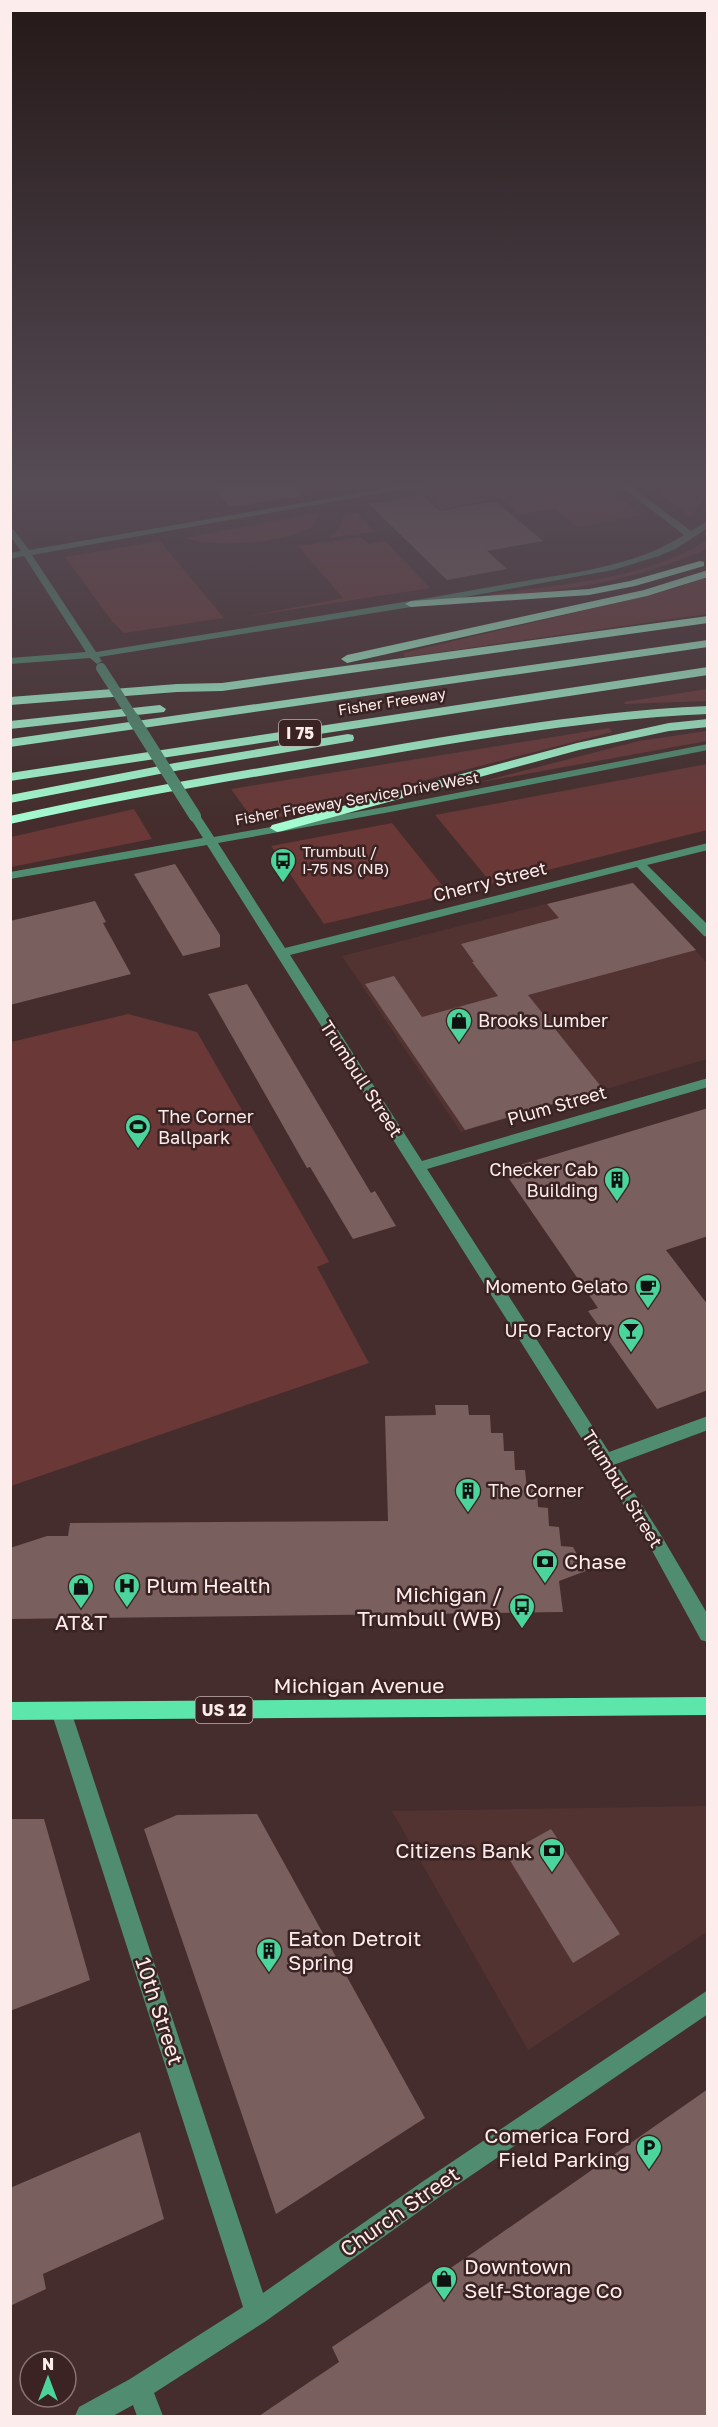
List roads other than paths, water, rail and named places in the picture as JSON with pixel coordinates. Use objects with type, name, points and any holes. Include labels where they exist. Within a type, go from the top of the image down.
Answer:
[{"type":"highway","points":[[411,604],[546,596]]},
{"type":"highway","points":[[177,688],[371,655],[632,596]]},
{"type":"highway","points":[[10,701],[177,688],[222,687],[708,619]]},
{"type":"highway","name":"Fisher Freeway","points":[[10,743],[708,643]]},
{"type":"highway","name":"Fisher Freeway","points":[[10,777],[708,671]]},
{"type":"highway","points":[[10,799],[175,766],[441,723],[590,689]]},
{"type":"highway","points":[[10,725],[213,703],[236,710]]},
{"type":"highway","points":[[10,820],[139,792],[554,723],[622,715],[708,710]]},
{"type":"highway","points":[[277,828],[577,747],[669,727],[708,723]]},
{"type":"main road","name":"Michigan Avenue","points":[[10,1711],[708,1706]]},
{"type":"street","name":"Trumbull Street","points":[[55,596],[655,1540],[708,1634]]},
{"type":"street","points":[[10,661],[93,654],[453,596]]},
{"type":"street","name":"Fisher Freeway Service Drive West","points":[[10,876],[390,809],[708,747]]},
{"type":"street","name":"Cherry Street","points":[[281,953],[708,846]]},
{"type":"street","points":[[639,863],[708,933]]},
{"type":"street","name":"Plum Street","points":[[418,1167],[708,1082]]},
{"type":"street","points":[[605,1461],[708,1423]]},
{"type":"street","name":"10th Street","points":[[61,1711],[257,2312]]},
{"type":"street","name":"Church Street","points":[[88,2416],[139,2388],[257,2312],[440,2183],[708,2001]]},
{"type":"street","points":[[139,2388],[150,2416]]},
{"type":"place","name":"Trumbull / I-75 NS (NB)","points":[[283,884]]},
{"type":"place","name":"Brooks Lumber","points":[[459,1044]]},
{"type":"place","name":"The Corner Ballpark","points":[[138,1150]]},
{"type":"place","name":"Checker Cab Building","points":[[617,1203]]},
{"type":"place","name":"Momento Gelato","points":[[648,1310]]},
{"type":"place","name":"UFO Factory","points":[[631,1354]]},
{"type":"place","name":"The Corner","points":[[468,1514]]},
{"type":"place","name":"Chase","points":[[545,1585]]},
{"type":"place","name":"Plum Health","points":[[127,1609]]},
{"type":"place","name":"AT&T","points":[[81,1610]]},
{"type":"place","name":"Michigan / Trumbull (WB)","points":[[522,1630]]},
{"type":"place","name":"Citizens Bank","points":[[552,1874]]},
{"type":"place","name":"Eaton Detroit Spring","points":[[269,1974]]},
{"type":"place","name":"Comerica Ford Field Parking","points":[[649,2171]]},
{"type":"place","name":"Downtown Self-Storage Co","points":[[444,2302]]}]
